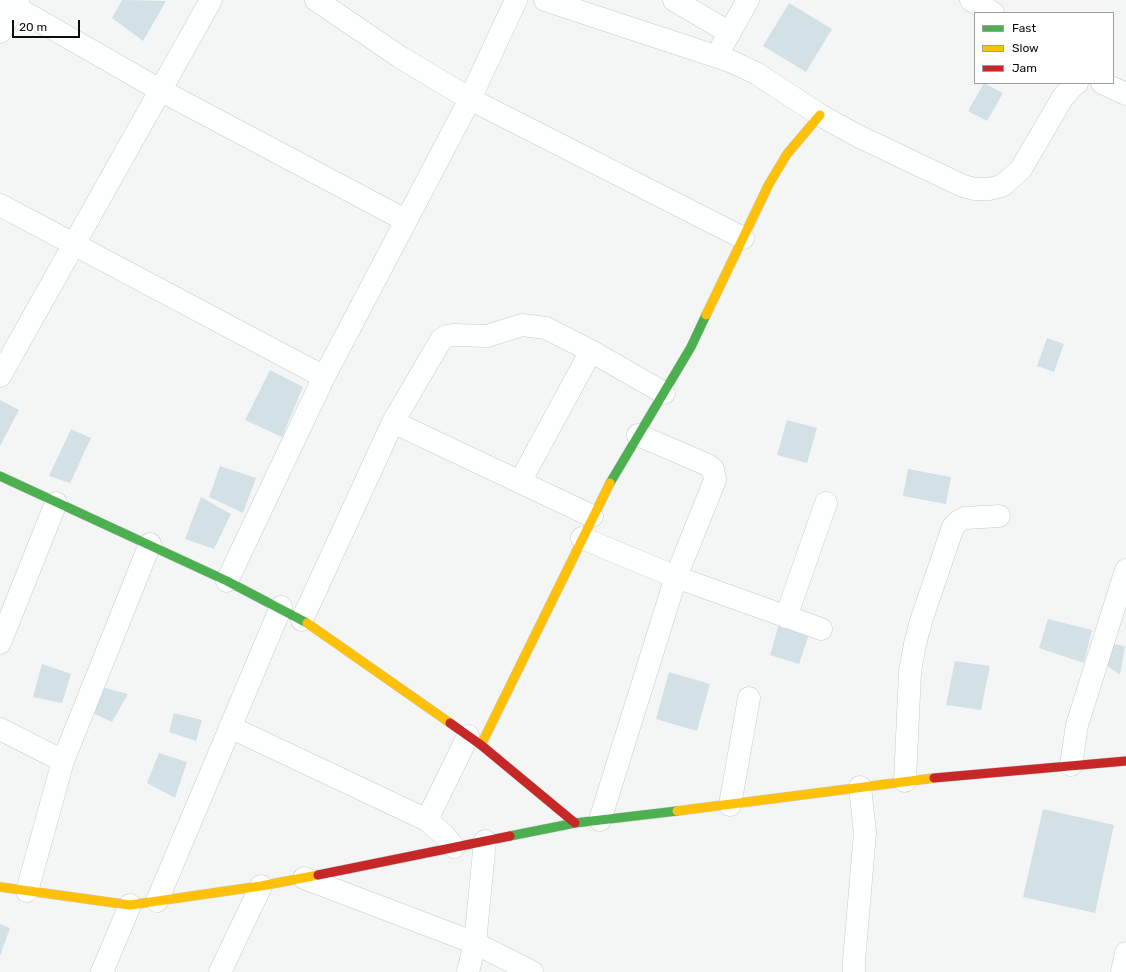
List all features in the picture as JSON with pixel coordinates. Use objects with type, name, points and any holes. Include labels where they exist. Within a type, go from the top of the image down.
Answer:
[{"type":"street","points":[[0,376],[210,0]]},
{"type":"street","points":[[316,0],[400,57],[470,99],[743,238]]},
{"type":"street","points":[[227,581],[324,377],[405,220],[470,99],[516,0]]},
{"type":"street","points":[[545,0],[717,55],[756,73],[820,115],[856,135],[962,186],[975,189],[989,189],[1002,186],[1021,169],[1064,97],[1076,84]]},
{"type":"street","points":[[674,0],[730,33]]},
{"type":"street","points":[[717,55],[748,0]]},
{"type":"street","points":[[971,0],[992,12]]},
{"type":"street","points":[[0,32],[12,2],[160,90],[405,220]]},
{"type":"street","points":[[1104,84],[1126,94]]},
{"type":"street","points":[[427,820],[474,741],[582,538],[614,474],[692,347],[777,169],[787,154],[820,115]]},
{"type":"street","points":[[0,205],[324,377]]},
{"type":"street","points":[[302,620],[393,422],[434,351],[441,340],[447,336],[487,336],[511,327],[522,325],[534,326],[554,331],[664,393]]},
{"type":"street","points":[[520,482],[591,351]]},
{"type":"street","points":[[393,422],[592,516]]},
{"type":"street","points":[[600,820],[676,577],[715,474],[713,469],[708,465],[638,435]]},
{"type":"street","points":[[0,476],[56,503],[150,544],[280,607],[302,620],[474,741],[575,823]]},
{"type":"street","points":[[0,643],[56,503]]},
{"type":"street","points":[[786,616],[826,503]]},
{"type":"street","points":[[905,781],[910,672],[915,644],[921,621],[953,527],[959,521],[966,518],[999,516]]},
{"type":"street","points":[[582,538],[676,577],[821,629]]},
{"type":"street","points":[[27,891],[63,761],[150,544]]},
{"type":"street","points":[[1071,765],[1078,725],[1126,570]]},
{"type":"street","points":[[157,901],[280,607]]},
{"type":"street","points":[[730,805],[748,698]]},
{"type":"street","points":[[230,727],[427,820],[444,835],[454,847]]},
{"type":"street","points":[[2,736],[63,761]]},
{"type":"street","points":[[0,886],[130,906],[304,878],[575,823],[730,805],[905,781],[1126,761]]},
{"type":"street","points":[[854,972],[865,833],[860,787]]},
{"type":"street","points":[[468,972],[474,944],[485,841]]},
{"type":"street","points":[[304,878],[474,944],[532,972]]},
{"type":"street","points":[[220,972],[261,886]]},
{"type":"street","points":[[102,972],[130,906]]},
{"type":"street","points":[[1122,972],[1126,953]]},
{"type":"building","points":[[122,0],[166,1],[143,41],[112,18]]},
{"type":"building","points":[[789,3],[832,29],[806,72],[763,46]]},
{"type":"building","points":[[983,84],[1003,93],[987,121],[968,111]]},
{"type":"building","points":[[1047,338],[1064,344],[1054,372],[1037,366]]},
{"type":"building","points":[[270,370],[303,387],[282,437],[245,420]]},
{"type":"building","points":[[0,400],[19,410],[0,446]]},
{"type":"building","points":[[787,420],[817,428],[807,463],[777,455]]},
{"type":"building","points":[[71,429],[91,438],[70,483],[49,476]]},
{"type":"building","points":[[220,466],[256,478],[243,513],[209,497]]},
{"type":"building","points":[[908,469],[951,477],[946,504],[903,496]]},
{"type":"building","points":[[201,497],[231,514],[214,549],[185,539]]},
{"type":"building","points":[[1048,619],[1092,630],[1084,663],[1039,648]]},
{"type":"building","points":[[779,624],[809,634],[799,664],[770,655]]},
{"type":"building","points":[[1105,643],[1125,646],[1120,675],[1101,661]]},
{"type":"building","points":[[955,661],[990,666],[981,710],[946,705]]},
{"type":"building","points":[[42,664],[71,674],[62,703],[33,697]]},
{"type":"building","points":[[669,672],[710,684],[697,731],[656,719]]},
{"type":"building","points":[[101,687],[128,694],[112,722],[88,711]]},
{"type":"building","points":[[174,713],[202,720],[196,741],[169,732]]},
{"type":"building","points":[[159,753],[187,762],[175,798],[147,783]]},
{"type":"building","points":[[1043,809],[1114,825],[1095,913],[1023,897]]},
{"type":"building","points":[[0,924],[10,928],[0,956]]},
{"type":"traffic: fast","points":[[610,483],[691,347],[706,315]]},
{"type":"traffic: fast","points":[[0,476],[227,581],[307,623]]},
{"type":"traffic: fast","points":[[510,836],[575,823],[677,811]]},
{"type":"traffic: slow","points":[[706,315],[769,184],[787,154],[820,115]]},
{"type":"traffic: slow","points":[[481,745],[610,483]]},
{"type":"traffic: slow","points":[[307,623],[450,723]]},
{"type":"traffic: slow","points":[[677,811],[934,778]]},
{"type":"traffic: slow","points":[[0,887],[130,905],[261,886],[318,875]]},
{"type":"traffic: jam","points":[[450,723],[481,745],[575,823]]},
{"type":"traffic: jam","points":[[934,778],[1126,761]]},
{"type":"traffic: jam","points":[[318,875],[510,836]]}]
